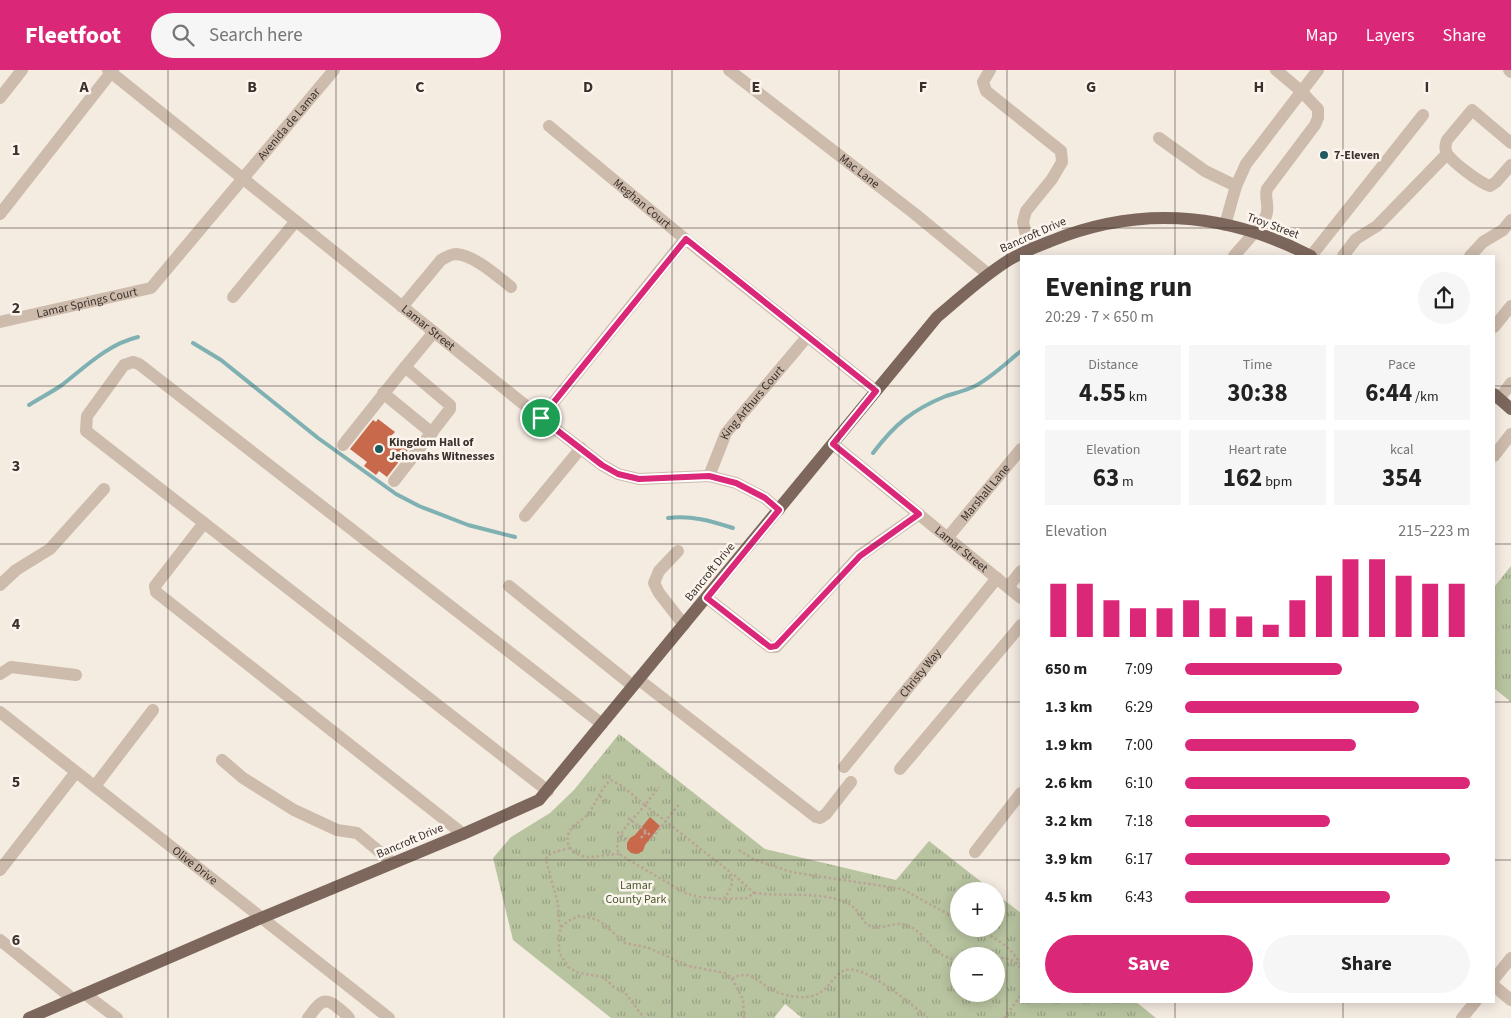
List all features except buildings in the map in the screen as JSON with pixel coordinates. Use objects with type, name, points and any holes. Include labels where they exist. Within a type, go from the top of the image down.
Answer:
[{"type":"main road","name":"Bancroft Drive","points":[[29,1018],[539,800],[938,317],[988,274],[1010,259],[1029,250],[1078,230],[1108,223],[1149,217],[1195,218],[1225,224]]},
{"type":"main road","name":"Troy Street","points":[[1225,224],[1282,241],[1309,255]]},
{"type":"main road","points":[[1496,397],[1511,409]]},
{"type":"street","points":[[0,98],[22,70]]},
{"type":"street","name":"Avenida de Lamar","points":[[243,178],[334,70]]},
{"type":"street","points":[[990,70],[983,82],[986,91],[1062,151],[1062,162],[1052,179],[1026,211],[1023,222],[1029,250]]},
{"type":"street","points":[[1235,255],[1266,216],[1268,205],[1265,195],[1267,188],[1315,125],[1318,118],[1318,109],[1301,91],[1276,70]]},
{"type":"street","points":[[1225,224],[1236,186],[1246,164],[1318,70]]},
{"type":"street","points":[[0,214],[111,71]]},
{"type":"street","name":"Lamar Street","points":[[111,71],[541,418],[602,465],[618,474],[637,478],[709,476],[736,483],[765,498],[779,510]]},
{"type":"street","name":"Mac Lane","points":[[734,71],[988,274]]},
{"type":"street","points":[[1511,143],[1472,110],[1447,140],[1445,146],[1447,154],[1482,183],[1490,186],[1511,165]]},
{"type":"street","points":[[1312,255],[1423,115]]},
{"type":"street","name":"Meghan Court","points":[[549,126],[686,239],[876,391]]},
{"type":"street","points":[[1159,138],[1204,171],[1236,186]]},
{"type":"street","points":[[1343,255],[1356,239],[1377,226],[1447,154]]},
{"type":"street","name":"Lamar Springs Court","points":[[0,322],[151,288],[243,178]]},
{"type":"street","points":[[1471,255],[1483,242],[1503,230],[1511,220]]},
{"type":"street","points":[[233,297],[296,221]]},
{"type":"street","points":[[541,418],[686,239]]},
{"type":"street","points":[[402,306],[441,260],[456,254],[480,264],[511,287]]},
{"type":"street","points":[[1495,325],[1511,306]]},
{"type":"street","points":[[343,445],[434,332]]},
{"type":"street","name":"King Arthurs Court","points":[[709,476],[726,432],[807,337]]},
{"type":"street","points":[[548,790],[86,431],[87,416],[124,365],[133,362],[139,364],[602,724]]},
{"type":"street","points":[[394,481],[450,409],[450,405],[405,367]]},
{"type":"street","points":[[1496,397],[1511,383]]},
{"type":"street","points":[[383,394],[432,433]]},
{"type":"street","points":[[1495,455],[1511,434]]},
{"type":"street","name":"Lamar Street","points":[[833,444],[1020,597]]},
{"type":"street","points":[[525,516],[580,448]]},
{"type":"street","name":"Marshall Lane","points":[[948,537],[1020,450]]},
{"type":"street","points":[[0,585],[16,570],[50,549],[104,489]]},
{"type":"street","points":[[707,598],[770,647],[776,646],[860,556],[919,514]]},
{"type":"street","points":[[204,523],[155,586],[156,592],[463,834]]},
{"type":"street","points":[[678,551],[659,571],[654,583],[659,593],[684,625]]},
{"type":"street","points":[[1008,587],[1020,572]]},
{"type":"street","name":"Christy Way","points":[[844,767],[997,578]]},
{"type":"street","points":[[509,586],[635,683],[816,817],[820,818],[826,814],[851,782]]},
{"type":"street","points":[[900,769],[1020,626]]},
{"type":"street","points":[[0,674],[11,666],[76,675]]},
{"type":"street","points":[[95,786],[153,710]]},
{"type":"street","name":"Olive Drive","points":[[0,712],[389,1018]]},
{"type":"street","points":[[222,760],[243,778],[294,810],[337,830],[357,833],[393,863]]},
{"type":"street","points":[[0,870],[76,772]]},
{"type":"street","points":[[975,852],[1020,794]]},
{"type":"street","points":[[0,940],[79,996],[117,1018]]},
{"type":"street","points":[[1495,978],[1511,958]]},
{"type":"street","points":[[1495,987],[1511,1000]]},
{"type":"street","points":[[308,1018],[320,1004],[330,1001],[349,1018]]},
{"type":"street","points":[[1462,1018],[1474,1003]]},
{"type":"path","points":[[754,893],[747,898],[698,897],[685,893],[619,854],[588,857],[579,854],[570,848],[567,840],[570,831],[587,815],[606,784],[611,780],[622,786],[754,893],[769,895],[815,895],[841,900],[854,906],[865,924],[874,928],[905,925],[919,933],[940,955],[950,958]]},
{"type":"path","points":[[619,854],[618,844],[621,835],[659,787]]},
{"type":"path","points":[[600,796],[605,801]]},
{"type":"path","points":[[628,818],[653,837],[680,803]]},
{"type":"path","points":[[618,832],[628,840]]},
{"type":"path","points":[[641,838],[646,832]]},
{"type":"path","points":[[562,927],[559,921],[558,904],[546,860],[547,856],[555,852],[570,848]]},
{"type":"path","points":[[739,850],[755,860],[791,872],[902,889],[950,915]]},
{"type":"path","points":[[723,899],[731,887],[732,875],[730,872]]},
{"type":"path","points":[[644,1018],[626,994],[614,987],[603,977],[579,973],[568,966],[559,952],[559,935],[562,927],[568,921],[579,916],[591,918],[600,921],[625,943],[649,948],[688,966],[725,973],[732,979],[743,999],[744,1018]]},
{"type":"path","points":[[994,937],[1010,951],[1020,964]]},
{"type":"path","points":[[1005,958],[1015,962],[1020,968]]},
{"type":"path","points":[[732,979],[739,974],[748,974],[779,993],[797,997],[814,997],[822,993],[842,971],[854,970],[863,972],[883,984],[928,1018]]},
{"type":"path","points":[[1004,1018],[1020,997]]},
{"type":"green space","points":[[1511,566],[1511,702],[1495,689],[1495,586]]},
{"type":"green space","name":"Lamar County Park","points":[[619,734],[765,849],[896,880],[929,841],[981,882],[950,882],[950,937],[1005,937],[1005,901],[1020,912],[1020,1003],[1137,1003],[1156,1018],[802,1018],[785,1004],[774,1018],[611,1018],[513,940],[493,858],[511,837],[550,813],[574,790]]},
{"type":"waterway","points":[[29,405],[62,385],[107,351],[127,340],[138,337]]},
{"type":"waterway","points":[[193,343],[221,360],[318,438],[396,494],[419,506],[468,525],[515,537]]},
{"type":"waterway","points":[[873,453],[905,419],[923,407],[946,396],[975,386],[1020,352]]},
{"type":"waterway","points":[[668,518],[693,518],[733,528]]},
{"type":"place","name":"7-Eleven","points":[[1324,155]]},
{"type":"place","name":"Kingdom Hall of Jehovahs Witnesses","points":[[379,449]]},
{"type":"route","points":[[686,239],[876,391],[833,444],[919,514],[860,556],[776,646],[770,647],[707,598],[779,510],[765,498],[736,483],[709,476],[639,479],[618,474],[602,465],[541,418],[686,239]]}]
